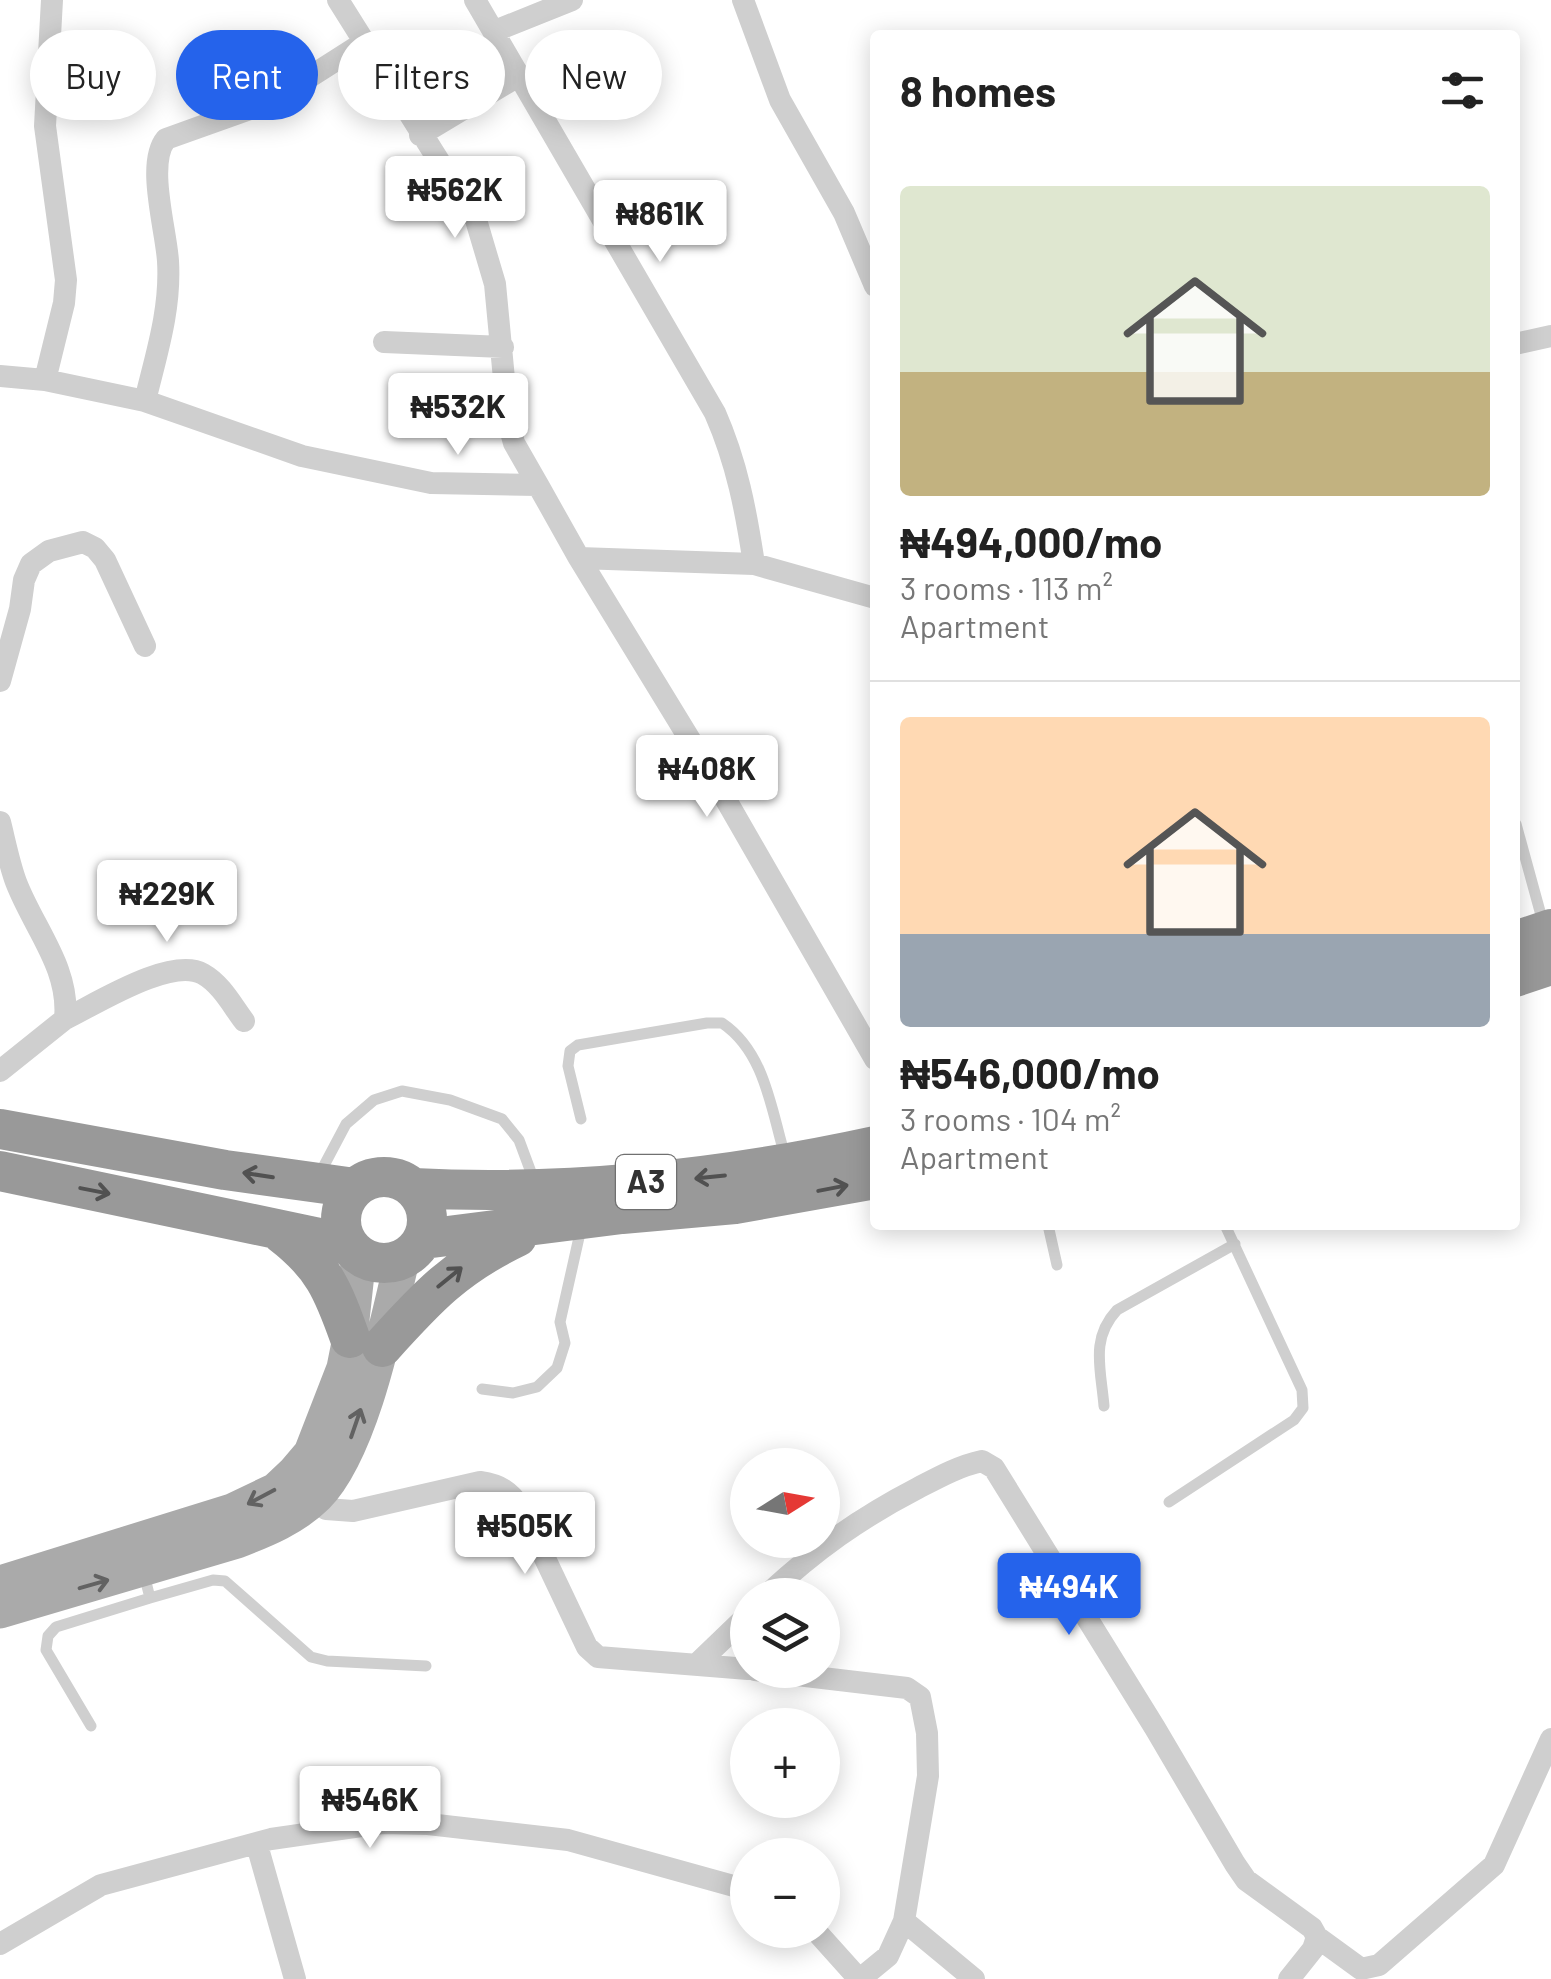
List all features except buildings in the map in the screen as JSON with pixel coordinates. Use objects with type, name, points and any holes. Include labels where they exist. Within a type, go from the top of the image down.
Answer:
[{"type":"highway","points":[[1520,970],[1541,941]]},
{"type":"highway","points":[[0,1129],[118,1152],[355,1188]]},
{"type":"highway","name":"A3","points":[[413,1250],[537,1208],[870,1147]]},
{"type":"highway","points":[[0,1171],[274,1228],[388,1264],[413,1250],[428,1224],[426,1209],[413,1188],[386,1176],[355,1188],[341,1215],[353,1250]]},
{"type":"highway","name":"A3","points":[[413,1188],[537,1208],[583,1220],[735,1204],[870,1180]]},
{"type":"highway","points":[[274,1228],[314,1260],[366,1342],[537,1208]]},
{"type":"main road","points":[[0,1611],[146,1584],[270,1528],[316,1497],[348,1446],[366,1342],[353,1250]]},
{"type":"main road","points":[[0,1583],[232,1511],[276,1490],[311,1454],[335,1394],[413,1250]]},
{"type":"street","points":[[45,380],[66,280],[45,126],[52,0]]},
{"type":"street","points":[[338,0],[355,30]]},
{"type":"street","points":[[475,0],[495,30]]},
{"type":"street","points":[[498,30],[572,0]]},
{"type":"street","points":[[743,0],[780,100],[844,214],[870,274]]},
{"type":"street","points":[[505,47],[715,414],[732,451],[742,487],[754,564]]},
{"type":"street","points":[[145,401],[167,310],[168,260],[158,148],[166,138],[272,101],[338,59]]},
{"type":"street","points":[[420,135],[520,74]]},
{"type":"street","points":[[411,120],[476,220],[495,284],[508,421],[514,443],[870,1050]]},
{"type":"street","points":[[1520,343],[1551,336]]},
{"type":"street","points":[[384,342],[503,347]]},
{"type":"street","points":[[0,376],[45,380],[145,401],[302,456],[431,483],[538,485]]},
{"type":"street","points":[[0,681],[31,564],[49,551],[83,542],[96,548],[105,560],[144,646]]},
{"type":"street","points":[[579,558],[754,564],[870,597]]},
{"type":"street","points":[[0,822],[15,879],[36,928],[63,975],[67,997],[64,1018]]},
{"type":"street","points":[[0,1071],[64,1018],[153,976],[190,968],[221,989],[244,1021]]},
{"type":"street","points":[[787,1578],[828,1542],[879,1508],[963,1465],[982,1461],[994,1468],[1246,1880],[1361,1969],[1379,1965],[1494,1865],[1551,1739]]},
{"type":"street","points":[[316,1497],[326,1509],[353,1512],[480,1482],[497,1484],[513,1494],[587,1646],[598,1658],[730,1667]]},
{"type":"street","points":[[698,1663],[730,1632]]},
{"type":"street","points":[[832,1948],[860,1979],[888,1956],[904,1922],[929,1756],[920,1697],[908,1688],[840,1680]]},
{"type":"street","points":[[0,1944],[101,1885],[272,1839],[382,1823],[428,1824],[568,1840],[730,1885]]},
{"type":"street","points":[[257,1845],[295,1979]]},
{"type":"street","points":[[904,1922],[974,1979]]},
{"type":"street","points":[[1289,1979],[1317,1938]]},
{"type":"lane","points":[[1520,843],[1541,941]]},
{"type":"lane","points":[[581,1119],[568,1066],[570,1051],[578,1045],[722,1023],[748,1045],[758,1063],[788,1165]]},
{"type":"lane","points":[[314,1184],[346,1124],[374,1100],[402,1091],[450,1100],[502,1119],[519,1140],[537,1208]]},
{"type":"lane","points":[[482,1389],[513,1393],[537,1387],[557,1368],[565,1344],[560,1322],[583,1220]]},
{"type":"lane","points":[[1049,1230],[1058,1265]]},
{"type":"lane","points":[[1169,1502],[1294,1420],[1302,1408],[1302,1390],[1228,1230]]},
{"type":"lane","points":[[1104,1406],[1099,1338],[1106,1322],[1118,1310],[1235,1244]]},
{"type":"lane","points":[[91,1726],[46,1650],[48,1636],[56,1627],[146,1584],[225,1581],[310,1657],[426,1666]]}]
